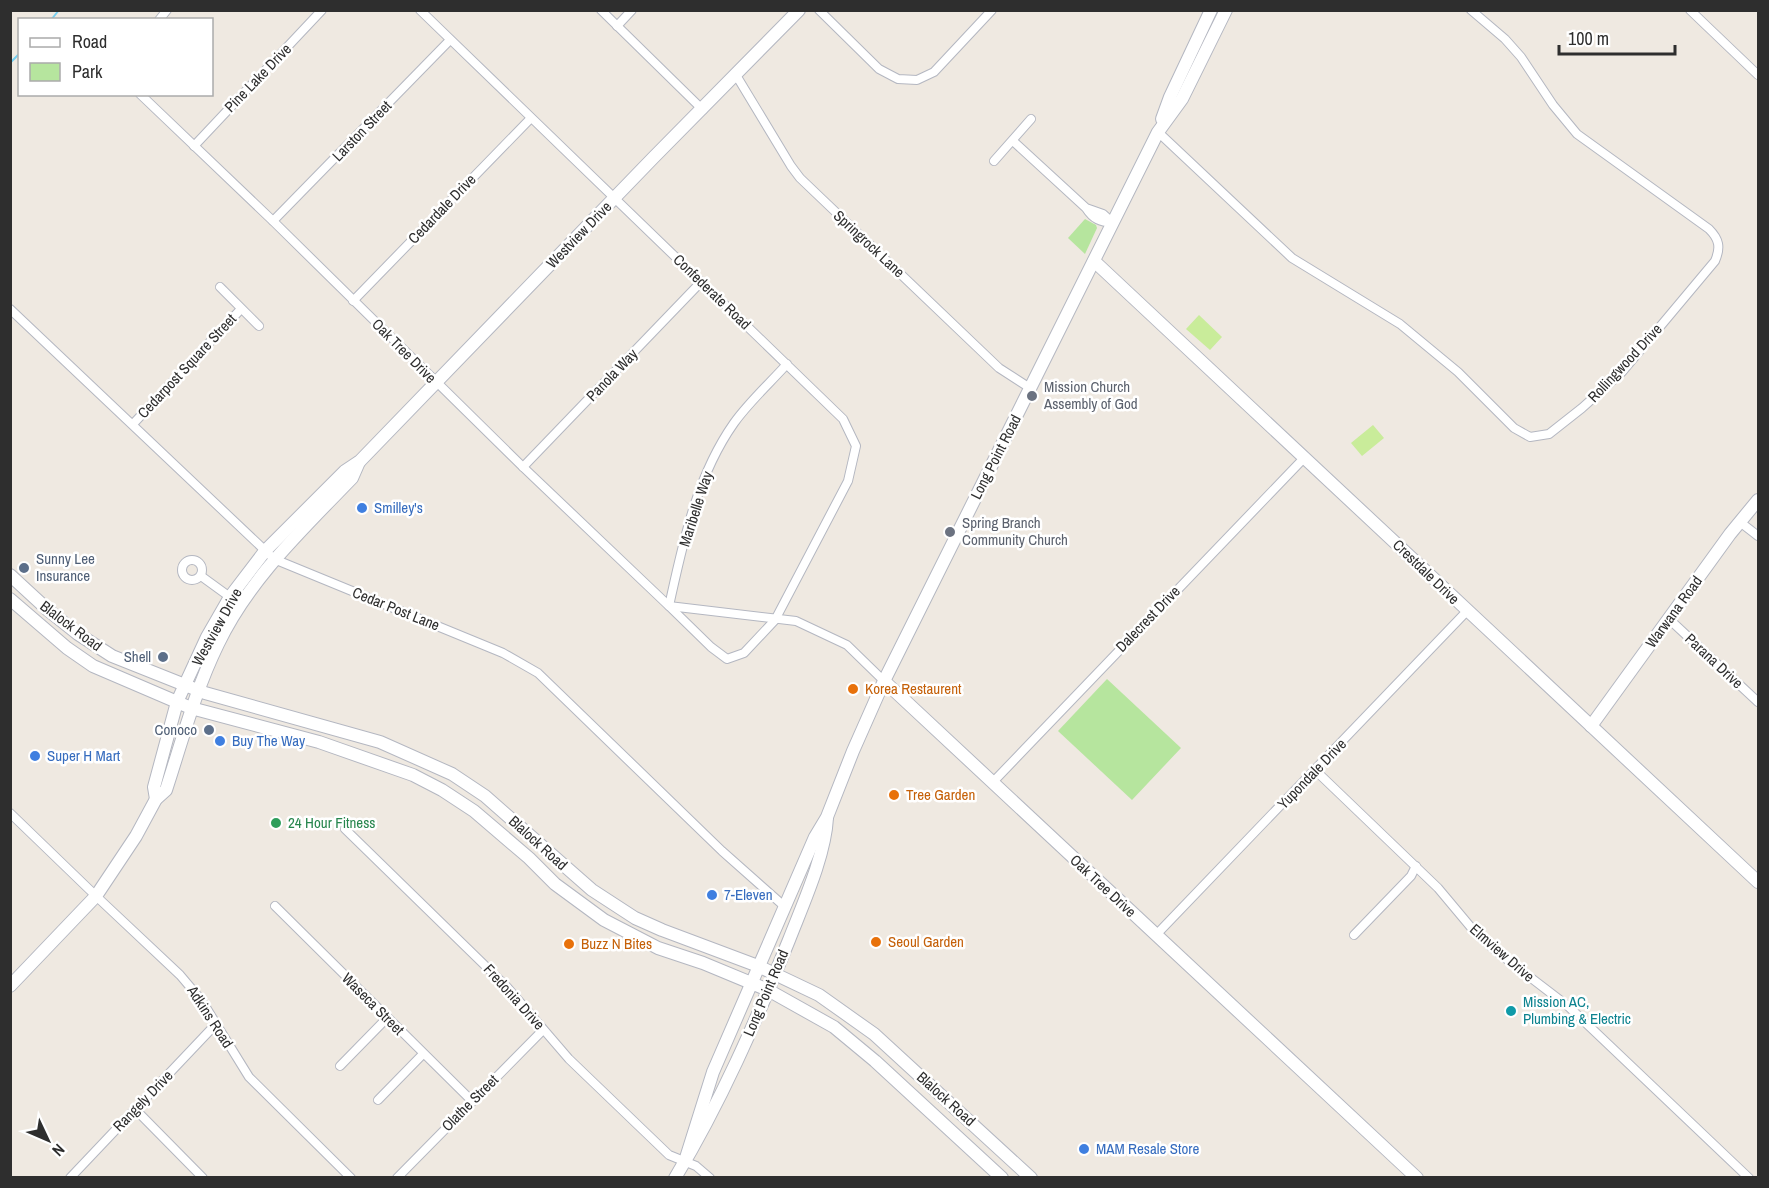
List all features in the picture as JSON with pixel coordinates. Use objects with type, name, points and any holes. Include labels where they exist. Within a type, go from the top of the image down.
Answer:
[{"type":"main road","name":"Westview Drive","points":[[156,798],[154,787],[177,702],[207,637],[230,597],[269,555],[352,477],[360,461],[799,10]]},
{"type":"main road","name":"Long Point Road","points":[[685,1161],[713,1072],[784,906],[816,835],[827,818],[884,681],[1158,132],[1170,97],[1211,10]]},
{"type":"main road","name":"Long Point Road","points":[[1158,132],[1182,99],[1226,10]]},
{"type":"main road","name":"Crestdale Drive","points":[[1094,261],[1758,882]]},
{"type":"main road","name":"Warwana Road","points":[[1591,726],[1758,500]]},
{"type":"main road","name":"Westview Drive","points":[[10,986],[96,896],[136,836],[156,798],[166,790],[191,708],[219,642],[269,555]]},
{"type":"main road","name":"Blalock Road","points":[[10,575],[78,634],[102,651],[198,691],[380,742],[452,774],[485,796],[592,890],[635,918],[758,966],[819,995],[888,1046],[1031,1178]]},
{"type":"main road","name":"Blalock Road","points":[[10,599],[67,648],[93,666],[191,708],[318,742],[413,775],[474,811],[529,858],[555,884],[579,903],[629,934],[658,948],[768,990],[834,1028],[875,1060],[1002,1178]]},
{"type":"main road","points":[[67,648],[78,634]]},
{"type":"main road","name":"Oak Tree Drive","points":[[884,681],[1417,1178]]},
{"type":"main road","points":[[318,742],[326,727]]},
{"type":"main road","points":[[413,775],[420,758]]},
{"type":"main road","name":"Long Point Road","points":[[675,1178],[724,1090],[775,974],[800,913],[826,837],[827,818]]},
{"type":"main road","points":[[529,858],[542,845]]},
{"type":"main road","points":[[629,934],[635,918]]},
{"type":"main road","points":[[875,1060],[888,1046]]},
{"type":"main road","points":[[947,1126],[960,1112]]},
{"type":"street","name":"Pine Lake Drive","points":[[194,146],[322,10]]},
{"type":"street","name":"Confederate Road","points":[[420,10],[843,419],[856,446],[848,481],[775,620]]},
{"type":"street","points":[[601,10],[703,110]]},
{"type":"street","points":[[617,26],[632,10]]},
{"type":"street","points":[[819,10],[879,69],[898,79],[917,80],[934,72],[992,10]]},
{"type":"street","name":"Rollingwood Drive","points":[[1158,132],[1292,258],[1400,324],[1457,371],[1514,428],[1530,437],[1549,434],[1622,372],[1715,261],[1719,251],[1718,242],[1709,229],[1576,134],[1553,105],[1521,57],[1505,39],[1471,10]]},
{"type":"street","points":[[1690,10],[1758,75]]},
{"type":"street","name":"Larston Street","points":[[273,222],[450,40]]},
{"type":"street","name":"Springrock Lane","points":[[736,75],[790,166],[800,178],[999,368],[1030,388]]},
{"type":"street","name":"Oak Tree Drive","points":[[143,96],[711,647],[727,659],[744,653],[775,620]]},
{"type":"street","name":"Cedardale Drive","points":[[353,301],[531,118]]},
{"type":"street","points":[[994,161],[1031,119]]},
{"type":"street","points":[[1013,141],[1092,216],[1102,222],[1113,223]]},
{"type":"street","name":"Panola Way","points":[[523,467],[701,282]]},
{"type":"street","points":[[220,287],[259,326]]},
{"type":"street","name":"Cedar Post Lane","points":[[10,309],[269,555],[503,653],[538,673],[722,851],[784,906]]},
{"type":"street","name":"Cedarpost Square Street","points":[[133,424],[242,309]]},
{"type":"street","name":"Maribelle Way","points":[[669,606],[685,536],[705,474],[734,423],[787,364]]},
{"type":"street","name":"Dalecrest Drive","points":[[993,782],[1305,457]]},
{"type":"street","points":[[1740,522],[1758,536]]},
{"type":"street","points":[[201,576],[242,605]]},
{"type":"street","name":"Oak Tree Drive","points":[[669,606],[796,621],[847,645],[884,681]]},
{"type":"street","name":"Yupondale Drive","points":[[1156,935],[1467,612]]},
{"type":"street","name":"Parana Drive","points":[[1669,619],[1758,702]]},
{"type":"street","name":"Elmview Drive","points":[[1315,770],[1438,888],[1474,931],[1569,1008],[1749,1178]]},
{"type":"street","name":"Adkins Road","points":[[10,813],[180,975],[202,1001],[249,1077],[351,1178]]},
{"type":"street","name":"Fredonia Drive","points":[[345,829],[507,987],[569,1059],[669,1155],[696,1166],[710,1178]]},
{"type":"street","points":[[1354,935],[1411,876],[1416,866]]},
{"type":"street","name":"Waseca Street","points":[[275,906],[472,1101]]},
{"type":"street","points":[[340,1066],[387,1018]]},
{"type":"street","name":"Rangely Drive","points":[[70,1178],[215,1025]]},
{"type":"street","name":"Olathe Street","points":[[397,1178],[543,1030]]},
{"type":"street","points":[[378,1100],[423,1054]]},
{"type":"street","points":[[135,1109],[203,1178]]},
{"type":"green space","points":[[1085,219],[1097,228],[1085,254],[1068,238]]},
{"type":"green space","points":[[1199,315],[1222,337],[1210,350],[1186,329]]},
{"type":"green space","points":[[1373,425],[1384,438],[1362,456],[1351,443]]},
{"type":"green space","points":[[1107,679],[1181,748],[1132,800],[1058,731]]},
{"type":"waterway","points":[[53,18],[59,10]]},
{"type":"waterway","points":[[10,63],[18,55]]},
{"type":"place","name":"Mission Church Assembly of God","points":[[1032,396]]},
{"type":"place","name":"Smilley's","points":[[362,508]]},
{"type":"place","name":"Spring Branch Community Church","points":[[950,532]]},
{"type":"place","name":"Sunny Lee Insurance","points":[[24,568]]},
{"type":"place","name":"Shell","points":[[163,657]]},
{"type":"place","name":"Korea Restaurent","points":[[853,689]]},
{"type":"place","name":"Conoco","points":[[209,730]]},
{"type":"place","name":"Buy The Way","points":[[220,741]]},
{"type":"place","name":"Super H Mart","points":[[35,756]]},
{"type":"place","name":"Tree Garden","points":[[894,795]]},
{"type":"place","name":"24 Hour Fitness","points":[[276,823]]},
{"type":"place","name":"7-Eleven","points":[[712,895]]},
{"type":"place","name":"Seoul Garden","points":[[876,942]]},
{"type":"place","name":"Buzz N Bites","points":[[569,944]]},
{"type":"place","name":"Mission AC, Plumbing & Electric","points":[[1511,1011]]},
{"type":"place","name":"MAM Resale Store","points":[[1084,1149]]}]
